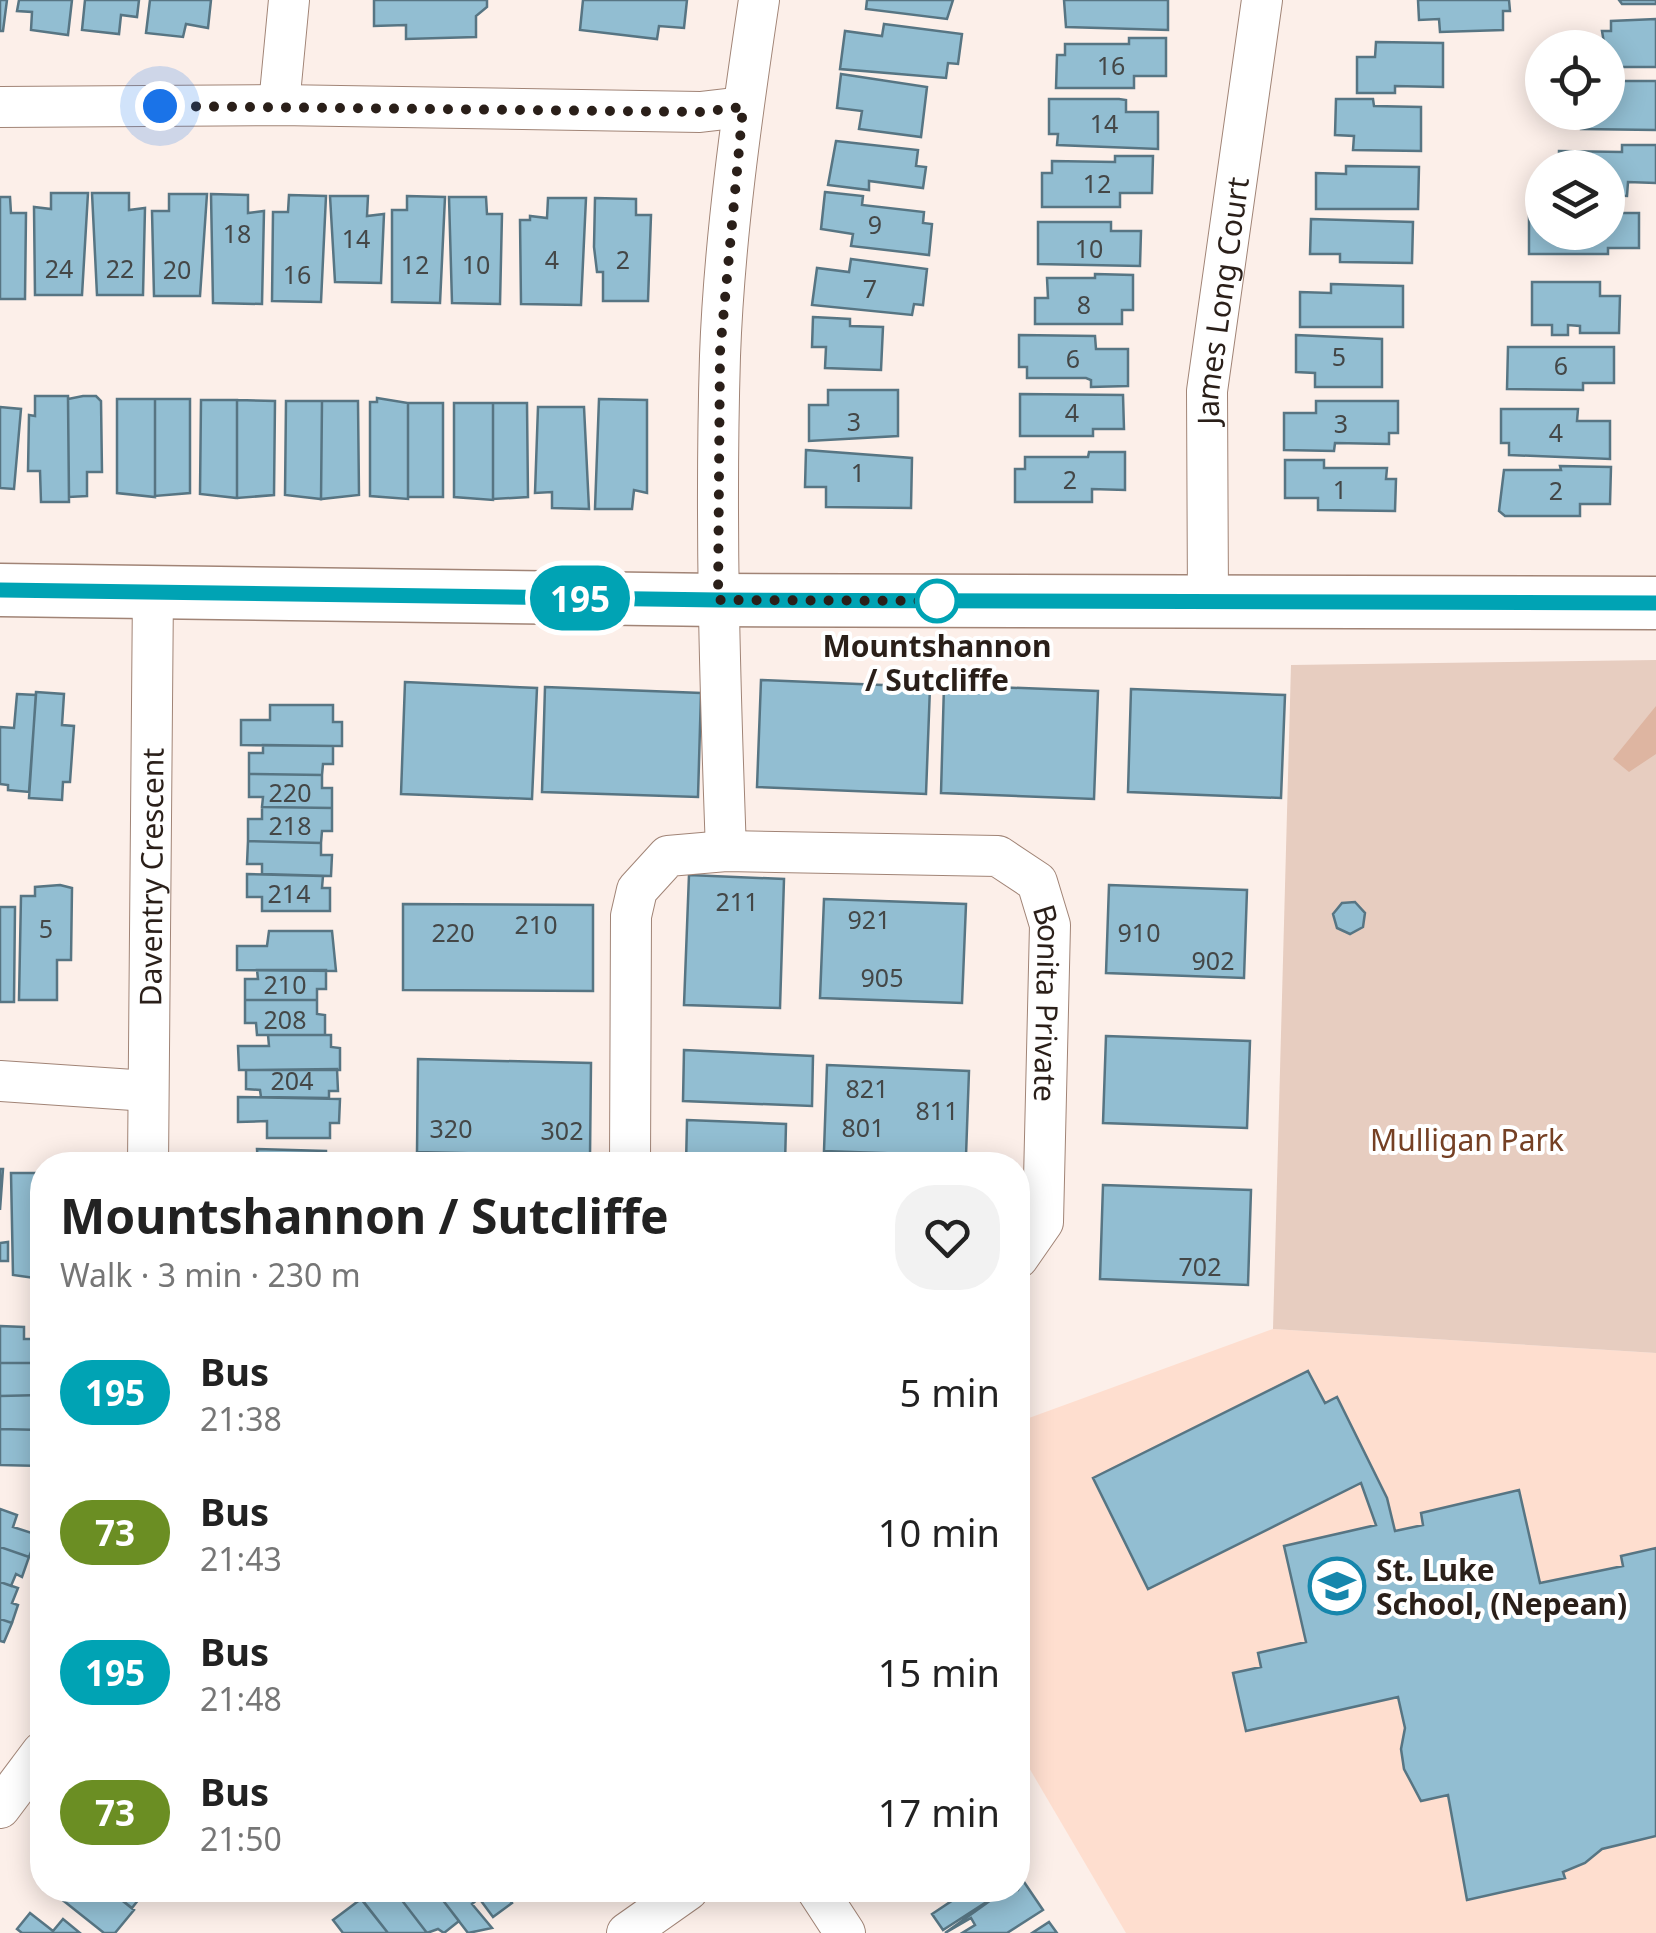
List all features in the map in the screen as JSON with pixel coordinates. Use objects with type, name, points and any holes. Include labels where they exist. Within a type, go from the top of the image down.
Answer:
[{"type":"street","points":[[280,105],[288,0]]},
{"type":"street","points":[[726,850],[718,600],[720,352],[743,107],[759,0]]},
{"type":"street","name":"James Long Court","points":[[1208,602],[1207,391],[1253,48],[1267,1]]},
{"type":"street","points":[[0,107],[280,105],[700,112],[743,107]]},
{"type":"street","points":[[0,590],[718,600],[1656,603]]},
{"type":"street","name":"Daventry Crescent","points":[[148,1152],[156,660],[152,590]]},
{"type":"street","name":"Bonita Private","points":[[630,1152],[630,916],[637,890],[668,856],[726,850],[998,856],[1038,882],[1048,906],[1050,925],[1046,1191],[1043,1222],[1030,1241]]},
{"type":"street","points":[[0,1080],[148,1090]]},
{"type":"street","points":[[0,1808],[30,1768]]},
{"type":"street","points":[[627,1933],[671,1902]]},
{"type":"street","points":[[825,1902],[845,1933]]},
{"type":"shaded area","points":[[1656,706],[1656,754],[1629,772],[1613,759]]},
{"type":"shaded area","name":"St. Luke School, (Nepean)","points":[[1273,1329],[1656,1353],[1656,1933],[1126,1933],[1030,1769],[1030,1418]]},
{"type":"green space","name":"Mulligan Park","points":[[1656,660],[1656,1353],[1273,1329],[1291,665]]},
{"type":"building","points":[[0,0],[7,0],[3,31],[0,31]]},
{"type":"building","points":[[19,0],[72,0],[68,35],[31,30],[32,12],[17,11]]},
{"type":"building","points":[[85,0],[139,0],[137,17],[121,15],[119,34],[82,30]]},
{"type":"building","points":[[150,0],[211,0],[208,28],[186,24],[183,37],[146,33]]},
{"type":"building","points":[[374,0],[487,0],[487,7],[476,16],[476,37],[406,39],[406,25],[374,26]]},
{"type":"building","points":[[583,0],[687,0],[684,28],[659,26],[657,39],[580,30]]},
{"type":"building","points":[[867,0],[953,0],[947,19],[866,9]]},
{"type":"building","points":[[1064,0],[1168,0],[1168,30],[1066,27]]},
{"type":"building","points":[[1418,0],[1509,0],[1510,11],[1503,11],[1503,30],[1440,32],[1439,19],[1419,20]]},
{"type":"building","points":[[1619,0],[1656,0],[1656,4],[1622,4]]},
{"type":"building","points":[[1656,19],[1656,67],[1625,67],[1625,30],[1611,30],[1611,21]]},
{"type":"building","points":[[884,24],[962,34],[958,64],[948,63],[946,78],[840,69],[845,31],[882,36]]},
{"type":"building","points":[[1129,38],[1166,38],[1166,76],[1134,76],[1134,88],[1056,88],[1057,55],[1065,55],[1065,44],[1129,44]]},
{"type":"building","points":[[1376,42],[1443,43],[1443,87],[1395,86],[1395,93],[1357,93],[1357,57],[1375,57]]},
{"type":"building","points":[[841,74],[927,87],[921,137],[859,129],[862,111],[837,108]]},
{"type":"building","points":[[1625,81],[1656,81],[1656,130],[1625,130]]},
{"type":"building","points":[[1049,99],[1119,99],[1126,100],[1126,112],[1158,112],[1158,149],[1057,145],[1058,134],[1049,134]]},
{"type":"building","points":[[1336,99],[1373,99],[1374,106],[1421,107],[1421,151],[1353,150],[1354,136],[1335,135]]},
{"type":"building","points":[[836,141],[918,150],[916,166],[926,167],[923,188],[869,181],[869,190],[828,185]]},
{"type":"building","points":[[1622,145],[1656,145],[1656,183],[1628,182],[1625,196]]},
{"type":"building","points":[[1115,156],[1153,156],[1152,193],[1120,193],[1120,207],[1042,207],[1042,173],[1052,173],[1052,161],[1115,162]]},
{"type":"building","points":[[1346,166],[1419,167],[1418,209],[1316,209],[1316,173],[1346,174]]},
{"type":"building","points":[[825,192],[863,196],[862,205],[924,212],[923,223],[932,224],[929,255],[851,246],[853,234],[821,229]]},
{"type":"building","points":[[51,193],[88,193],[82,295],[35,295],[34,207],[51,209]]},
{"type":"building","points":[[92,193],[129,193],[129,210],[145,208],[143,295],[97,295]]},
{"type":"building","points":[[169,194],[207,194],[200,296],[154,296],[152,211],[169,211]]},
{"type":"building","points":[[211,194],[248,195],[248,213],[264,211],[262,304],[213,303]]},
{"type":"building","points":[[289,195],[326,196],[321,302],[272,301],[273,212],[288,212]]},
{"type":"building","points":[[330,196],[368,196],[367,216],[384,214],[381,283],[335,282]]},
{"type":"building","points":[[407,196],[445,197],[440,303],[392,302],[392,210],[407,210]]},
{"type":"building","points":[[0,197],[10,197],[11,213],[26,213],[25,299],[0,299]]},
{"type":"building","points":[[449,197],[486,197],[487,214],[502,214],[500,304],[452,303]]},
{"type":"building","points":[[548,198],[586,198],[581,305],[521,304],[520,220],[530,220],[530,216],[547,218]]},
{"type":"building","points":[[595,198],[636,199],[636,215],[651,215],[648,301],[603,301],[603,272],[597,272],[594,247]]},
{"type":"building","points":[[1625,213],[1639,213],[1639,248],[1625,248]]},
{"type":"building","points":[[1311,219],[1413,222],[1412,263],[1340,262],[1340,254],[1310,254]]},
{"type":"building","points":[[1038,222],[1111,222],[1111,231],[1141,231],[1140,266],[1038,264]]},
{"type":"building","points":[[1529,250],[1608,250],[1608,254],[1529,254]]},
{"type":"building","points":[[851,259],[927,269],[923,305],[914,304],[912,315],[812,305],[817,268],[849,272]]},
{"type":"building","points":[[1095,274],[1133,275],[1133,310],[1122,310],[1122,324],[1035,324],[1035,298],[1048,298],[1047,278],[1095,278]]},
{"type":"building","points":[[1532,282],[1600,282],[1600,296],[1620,296],[1619,333],[1580,333],[1580,326],[1568,325],[1568,335],[1552,335],[1552,325],[1532,325]]},
{"type":"building","points":[[1331,284],[1403,286],[1403,327],[1300,327],[1300,292],[1331,293]]},
{"type":"building","points":[[813,317],[850,319],[850,326],[883,327],[881,370],[825,368],[826,347],[812,347]]},
{"type":"building","points":[[1019,335],[1095,336],[1096,349],[1128,349],[1128,386],[1091,387],[1091,380],[1086,378],[1027,378],[1027,367],[1019,367]]},
{"type":"building","points":[[1296,335],[1382,339],[1382,387],[1315,387],[1315,373],[1296,372]]},
{"type":"building","points":[[1508,347],[1614,347],[1614,383],[1583,383],[1583,390],[1507,389]]},
{"type":"building","points":[[828,390],[898,390],[898,436],[809,441],[809,405],[828,405]]},
{"type":"building","points":[[1020,394],[1123,395],[1124,429],[1093,429],[1093,436],[1020,436]]},
{"type":"building","points":[[35,396],[68,396],[69,502],[41,502],[40,471],[28,471],[29,415],[35,416]]},
{"type":"building","points":[[96,396],[101,401],[102,472],[87,472],[87,496],[69,497],[68,399]]},
{"type":"building","points":[[377,398],[408,403],[408,499],[370,496],[370,402],[377,402]]},
{"type":"building","points":[[117,399],[155,399],[155,497],[117,493]]},
{"type":"building","points":[[155,399],[190,399],[190,493],[155,496]]},
{"type":"building","points":[[599,399],[647,400],[647,493],[634,490],[632,509],[595,509]]},
{"type":"building","points":[[201,400],[237,400],[237,498],[200,494]]},
{"type":"building","points":[[237,400],[275,401],[274,495],[237,498]]},
{"type":"building","points":[[286,401],[322,401],[321,499],[285,495]]},
{"type":"building","points":[[322,401],[358,401],[359,495],[321,499]]},
{"type":"building","points":[[1316,401],[1398,401],[1398,433],[1389,433],[1389,444],[1335,443],[1334,451],[1284,450],[1284,413],[1316,413]]},
{"type":"building","points":[[408,403],[443,403],[443,497],[408,497]]},
{"type":"building","points":[[454,403],[493,403],[493,500],[454,497]]},
{"type":"building","points":[[493,403],[527,403],[528,497],[493,499]]},
{"type":"building","points":[[0,407],[21,409],[14,489],[0,488]]},
{"type":"building","points":[[538,407],[584,407],[589,509],[552,508],[552,492],[535,493]]},
{"type":"building","points":[[1501,409],[1578,409],[1577,421],[1610,421],[1610,459],[1509,455],[1509,443],[1501,443]]},
{"type":"building","points":[[806,450],[912,458],[911,508],[826,507],[826,487],[805,487]]},
{"type":"building","points":[[1089,452],[1125,452],[1125,490],[1092,489],[1092,502],[1015,502],[1015,469],[1025,469],[1025,457],[1088,457]]},
{"type":"building","points":[[1285,460],[1324,460],[1324,468],[1387,468],[1386,479],[1396,479],[1395,511],[1318,510],[1318,498],[1285,498]]},
{"type":"building","points":[[1560,466],[1611,467],[1610,504],[1580,504],[1580,516],[1505,516],[1499,511],[1504,470],[1561,470]]},
{"type":"building","points":[[761,680],[930,687],[926,794],[757,787]]},
{"type":"building","points":[[405,682],[537,688],[532,799],[401,794]]},
{"type":"building","points":[[944,685],[1098,691],[1094,799],[941,793]]},
{"type":"building","points":[[545,687],[701,693],[698,797],[542,792]]},
{"type":"building","points":[[1131,689],[1285,695],[1281,798],[1128,792]]},
{"type":"building","points":[[36,692],[64,694],[62,725],[74,726],[70,782],[63,782],[62,800],[29,798]]},
{"type":"building","points":[[17,694],[36,695],[29,792],[8,790],[8,785],[0,784],[0,727],[14,728]]},
{"type":"building","points":[[270,705],[333,705],[333,722],[342,722],[342,746],[241,745],[241,720],[270,720]]},
{"type":"building","points":[[263,745],[333,746],[333,764],[323,764],[322,775],[249,774],[249,753],[263,753]]},
{"type":"building","points":[[249,774],[322,775],[322,788],[332,788],[332,808],[262,807],[263,797],[249,797]]},
{"type":"building","points":[[262,807],[332,808],[332,831],[322,831],[321,843],[248,841],[248,819],[262,819]]},
{"type":"building","points":[[248,841],[321,843],[321,855],[332,855],[331,876],[262,874],[262,864],[247,864]]},
{"type":"building","points":[[247,874],[323,876],[322,888],[330,888],[330,911],[262,911],[262,897],[247,897]]},
{"type":"building","points":[[689,875],[784,879],[780,1008],[684,1005]]},
{"type":"building","points":[[1109,885],[1247,890],[1244,978],[1106,973]]},
{"type":"building","points":[[35,887],[72,888],[71,960],[57,960],[57,1000],[19,1000],[21,896],[35,896]]},
{"type":"building","points":[[824,899],[966,904],[962,1003],[820,998]]},
{"type":"building","points":[[1355,902],[1365,913],[1363,927],[1350,934],[1337,928],[1333,914],[1342,903]]},
{"type":"building","points":[[403,904],[593,905],[593,991],[403,990]]},
{"type":"building","points":[[0,907],[15,907],[14,1002],[0,1002]]},
{"type":"building","points":[[269,931],[332,931],[336,971],[237,970],[237,946],[267,946]]},
{"type":"building","points":[[257,970],[326,970],[326,989],[317,989],[317,1000],[245,1000],[245,979],[258,979]]},
{"type":"building","points":[[245,1000],[317,1000],[317,1014],[325,1015],[325,1035],[257,1035],[256,1023],[245,1023]]},
{"type":"building","points":[[268,1035],[331,1035],[331,1047],[340,1048],[340,1070],[239,1070],[238,1046],[269,1046]]},
{"type":"building","points":[[1106,1036],[1250,1041],[1247,1128],[1103,1123]]},
{"type":"building","points":[[684,1050],[813,1056],[812,1106],[683,1101]]},
{"type":"building","points":[[418,1059],[591,1063],[590,1152],[417,1152]]},
{"type":"building","points":[[827,1065],[969,1071],[966,1152],[824,1151]]},
{"type":"building","points":[[337,1069],[338,1091],[329,1091],[329,1098],[261,1097],[260,1090],[246,1089],[246,1070]]},
{"type":"building","points":[[238,1097],[340,1099],[339,1123],[330,1123],[330,1138],[267,1138],[267,1121],[238,1122]]},
{"type":"building","points":[[687,1120],[786,1124],[785,1152],[686,1152]]},
{"type":"building","points":[[257,1149],[326,1151],[257,1152]]},
{"type":"building","points":[[11,1173],[30,1173],[30,1277],[13,1275]]},
{"type":"building","points":[[1103,1185],[1251,1190],[1248,1285],[1100,1279]]},
{"type":"building","points":[[8,1242],[8,1261],[0,1261],[0,1243]]},
{"type":"building","points":[[0,1326],[24,1327],[24,1339],[30,1339],[30,1363],[0,1363]]},
{"type":"building","points":[[0,1363],[30,1363],[30,1395],[0,1396]]},
{"type":"building","points":[[1308,1371],[1325,1403],[1337,1397],[1387,1498],[1395,1531],[1423,1525],[1421,1513],[1519,1490],[1540,1583],[1623,1566],[1621,1556],[1656,1548],[1656,1836],[1602,1849],[1585,1863],[1563,1872],[1565,1878],[1467,1900],[1448,1795],[1421,1801],[1404,1769],[1401,1749],[1405,1728],[1398,1697],[1246,1731],[1233,1673],[1261,1667],[1258,1653],[1306,1642],[1284,1546],[1376,1525],[1361,1483],[1148,1589],[1093,1478]]},
{"type":"building","points":[[30,1395],[30,1430],[0,1429],[0,1396]]},
{"type":"building","points":[[0,1429],[30,1430],[30,1466],[0,1465]]},
{"type":"building","points":[[0,1509],[17,1515],[13,1527],[30,1532],[30,1555],[0,1547]]},
{"type":"building","points":[[0,1547],[29,1557],[22,1577],[16,1574],[11,1586],[0,1582]]},
{"type":"building","points":[[0,1582],[18,1588],[12,1603],[18,1605],[12,1623],[0,1619]]},
{"type":"building","points":[[0,1619],[12,1623],[4,1642],[0,1641]]},
{"type":"building","points":[[1030,1891],[1043,1910],[1007,1933],[962,1933],[975,1925],[971,1918],[945,1933],[988,1902],[1030,1902]]},
{"type":"building","points":[[65,1902],[124,1902],[134,1910],[115,1933],[104,1933]]},
{"type":"building","points":[[357,1902],[363,1902],[388,1933],[343,1933],[333,1920]]},
{"type":"building","points":[[364,1902],[403,1902],[427,1933],[388,1933]]},
{"type":"building","points":[[403,1902],[444,1902],[459,1921],[444,1933],[438,1929],[427,1933]]},
{"type":"building","points":[[444,1902],[474,1902],[472,1904],[492,1928],[468,1933]]},
{"type":"building","points":[[482,1902],[511,1902],[512,1903],[493,1917]]},
{"type":"building","points":[[950,1902],[986,1902],[943,1930],[932,1914]]},
{"type":"building","points":[[30,1913],[53,1931],[63,1919],[80,1933],[22,1933],[17,1929]]},
{"type":"building","points":[[1049,1922],[1057,1933],[1032,1933]]},
{"type":"bus line","name":"195","points":[[0,590],[718,600],[1656,603]]},
{"type":"place","name":"Mountshannon / Sutcliffe","points":[[937,601]]},
{"type":"place","name":"St. Luke School, (Nepean)","points":[[1337,1586]]},
{"type":"route","points":[[160,106],[700,112],[743,107],[720,352],[718,600],[937,601]]}]
